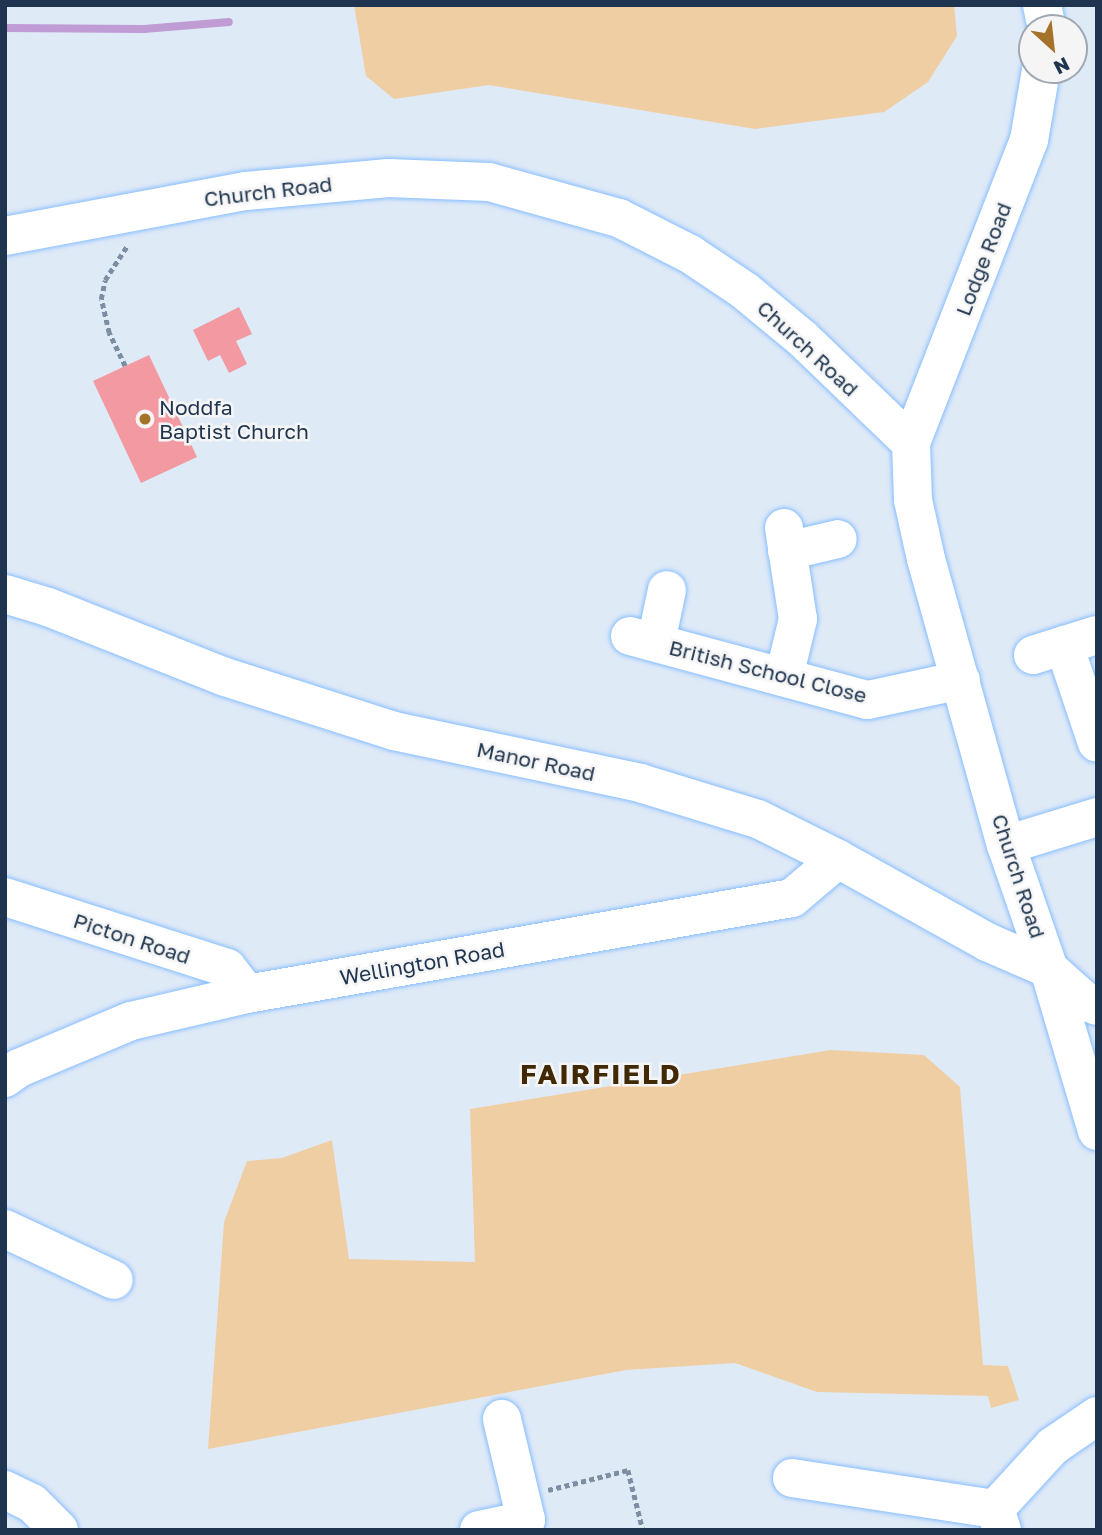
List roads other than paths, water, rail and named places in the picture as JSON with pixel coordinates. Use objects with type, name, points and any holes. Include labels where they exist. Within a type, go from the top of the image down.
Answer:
[{"type":"street","name":"Lodge Road","points":[[911,443],[1029,141],[1039,84]]},
{"type":"street","name":"Church Road","points":[[5,236],[246,191],[388,178],[489,182],[619,218],[690,254],[745,291],[803,339],[911,443],[915,512],[926,559],[1006,845],[1049,969],[1097,1131]]},
{"type":"street","points":[[784,677],[798,620],[785,539],[838,539]]},
{"type":"street","name":"British School Close","points":[[667,590],[643,639],[868,700],[961,680]]},
{"type":"street","name":"Manor Road","points":[[5,594],[48,607],[225,677],[394,731],[640,783],[758,819],[838,859],[987,942],[1049,969]]},
{"type":"street","points":[[1065,645],[1097,743]]},
{"type":"street","points":[[1006,845],[1097,817]]},
{"type":"street","name":"Wellington Road","points":[[5,1078],[19,1068],[131,1021],[247,994],[792,898],[838,859]]},
{"type":"street","name":"Picton Road","points":[[5,897],[227,968],[247,994]]},
{"type":"street","points":[[1049,969],[1085,1000],[1097,1006]]},
{"type":"street","points":[[5,1229],[114,1280]]},
{"type":"street","points":[[792,1478],[998,1519],[1053,1446],[1097,1416]]},
{"type":"street","points":[[479,1530],[525,1516],[502,1419]]},
{"type":"street","points":[[5,1490],[32,1503],[60,1530]]},
{"type":"waterway","points":[[5,28],[144,29],[229,22]]},
{"type":"place","name":"Noddfa Baptist Church","points":[[145,419]]},
{"type":"district","name":"FAIRFIELD","points":[[601,1074]]}]
